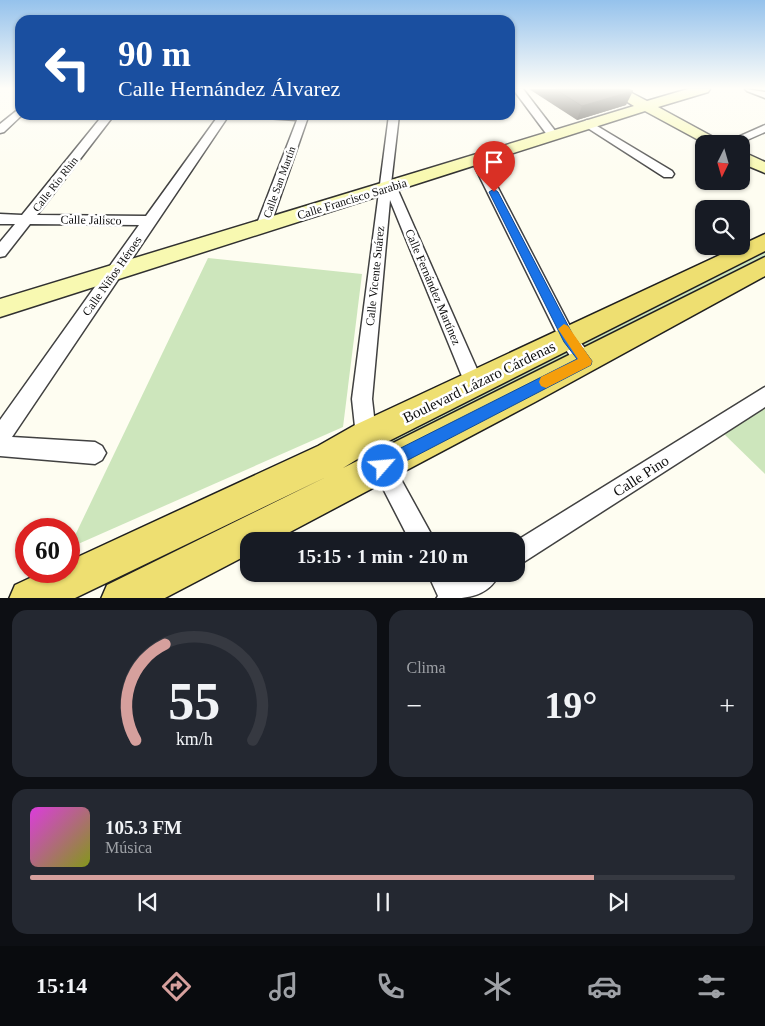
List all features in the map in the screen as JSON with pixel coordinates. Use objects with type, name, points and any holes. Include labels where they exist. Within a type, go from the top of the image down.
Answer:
[{"type":"main road","name":"Boulevard Lázaro Cárdenas","points":[[121,598],[383,466],[577,350],[765,242]]},
{"type":"main road","name":"Boulevard Lázaro Cárdenas","points":[[29,598],[330,458],[366,436],[475,385],[577,350],[765,265]]},
{"type":"street","points":[[0,130],[14,117]]},
{"type":"street","points":[[539,117],[552,134]]},
{"type":"street","name":"Calle Francisco Sarabia","points":[[0,308],[388,189],[608,117]]},
{"type":"street","points":[[667,117],[701,135]]},
{"type":"street","name":"Calle Río Rhin","points":[[0,252],[104,120]]},
{"type":"street","name":"Calle Niños Héroes","points":[[0,437],[221,120]]},
{"type":"street","name":"Calle San Martín","points":[[263,226],[302,120]]},
{"type":"street","name":"Calle Vicente Suárez","points":[[366,436],[362,399],[388,189],[394,120]]},
{"type":"street","points":[[587,123],[668,174]]},
{"type":"street","points":[[749,135],[765,128]]},
{"type":"street","points":[[477,159],[577,350]]},
{"type":"street","points":[[750,160],[765,168]]},
{"type":"street","name":"Calle Fernández Martínez","points":[[388,189],[475,385]]},
{"type":"street","name":"Calle Jalisco","points":[[0,219],[152,220]]},
{"type":"street","name":"Calle Pino","points":[[525,549],[765,396]]},
{"type":"street","points":[[366,436],[418,532]]},
{"type":"street","points":[[0,446],[95,453]]},
{"type":"street","points":[[444,582],[451,598],[475,582]]},
{"type":"green space","points":[[765,242],[765,259],[390,457],[382,443],[740,255],[750,255],[750,250]]},
{"type":"green space","points":[[208,258],[362,274],[343,427],[80,543],[80,525]]},
{"type":"green space","points":[[765,406],[765,474],[723,433]]},
{"type":"slow traffic","points":[[546,382],[586,361],[568,339],[564,329]]},
{"type":"route","points":[[383,466],[586,361],[568,339],[494,192]]}]
